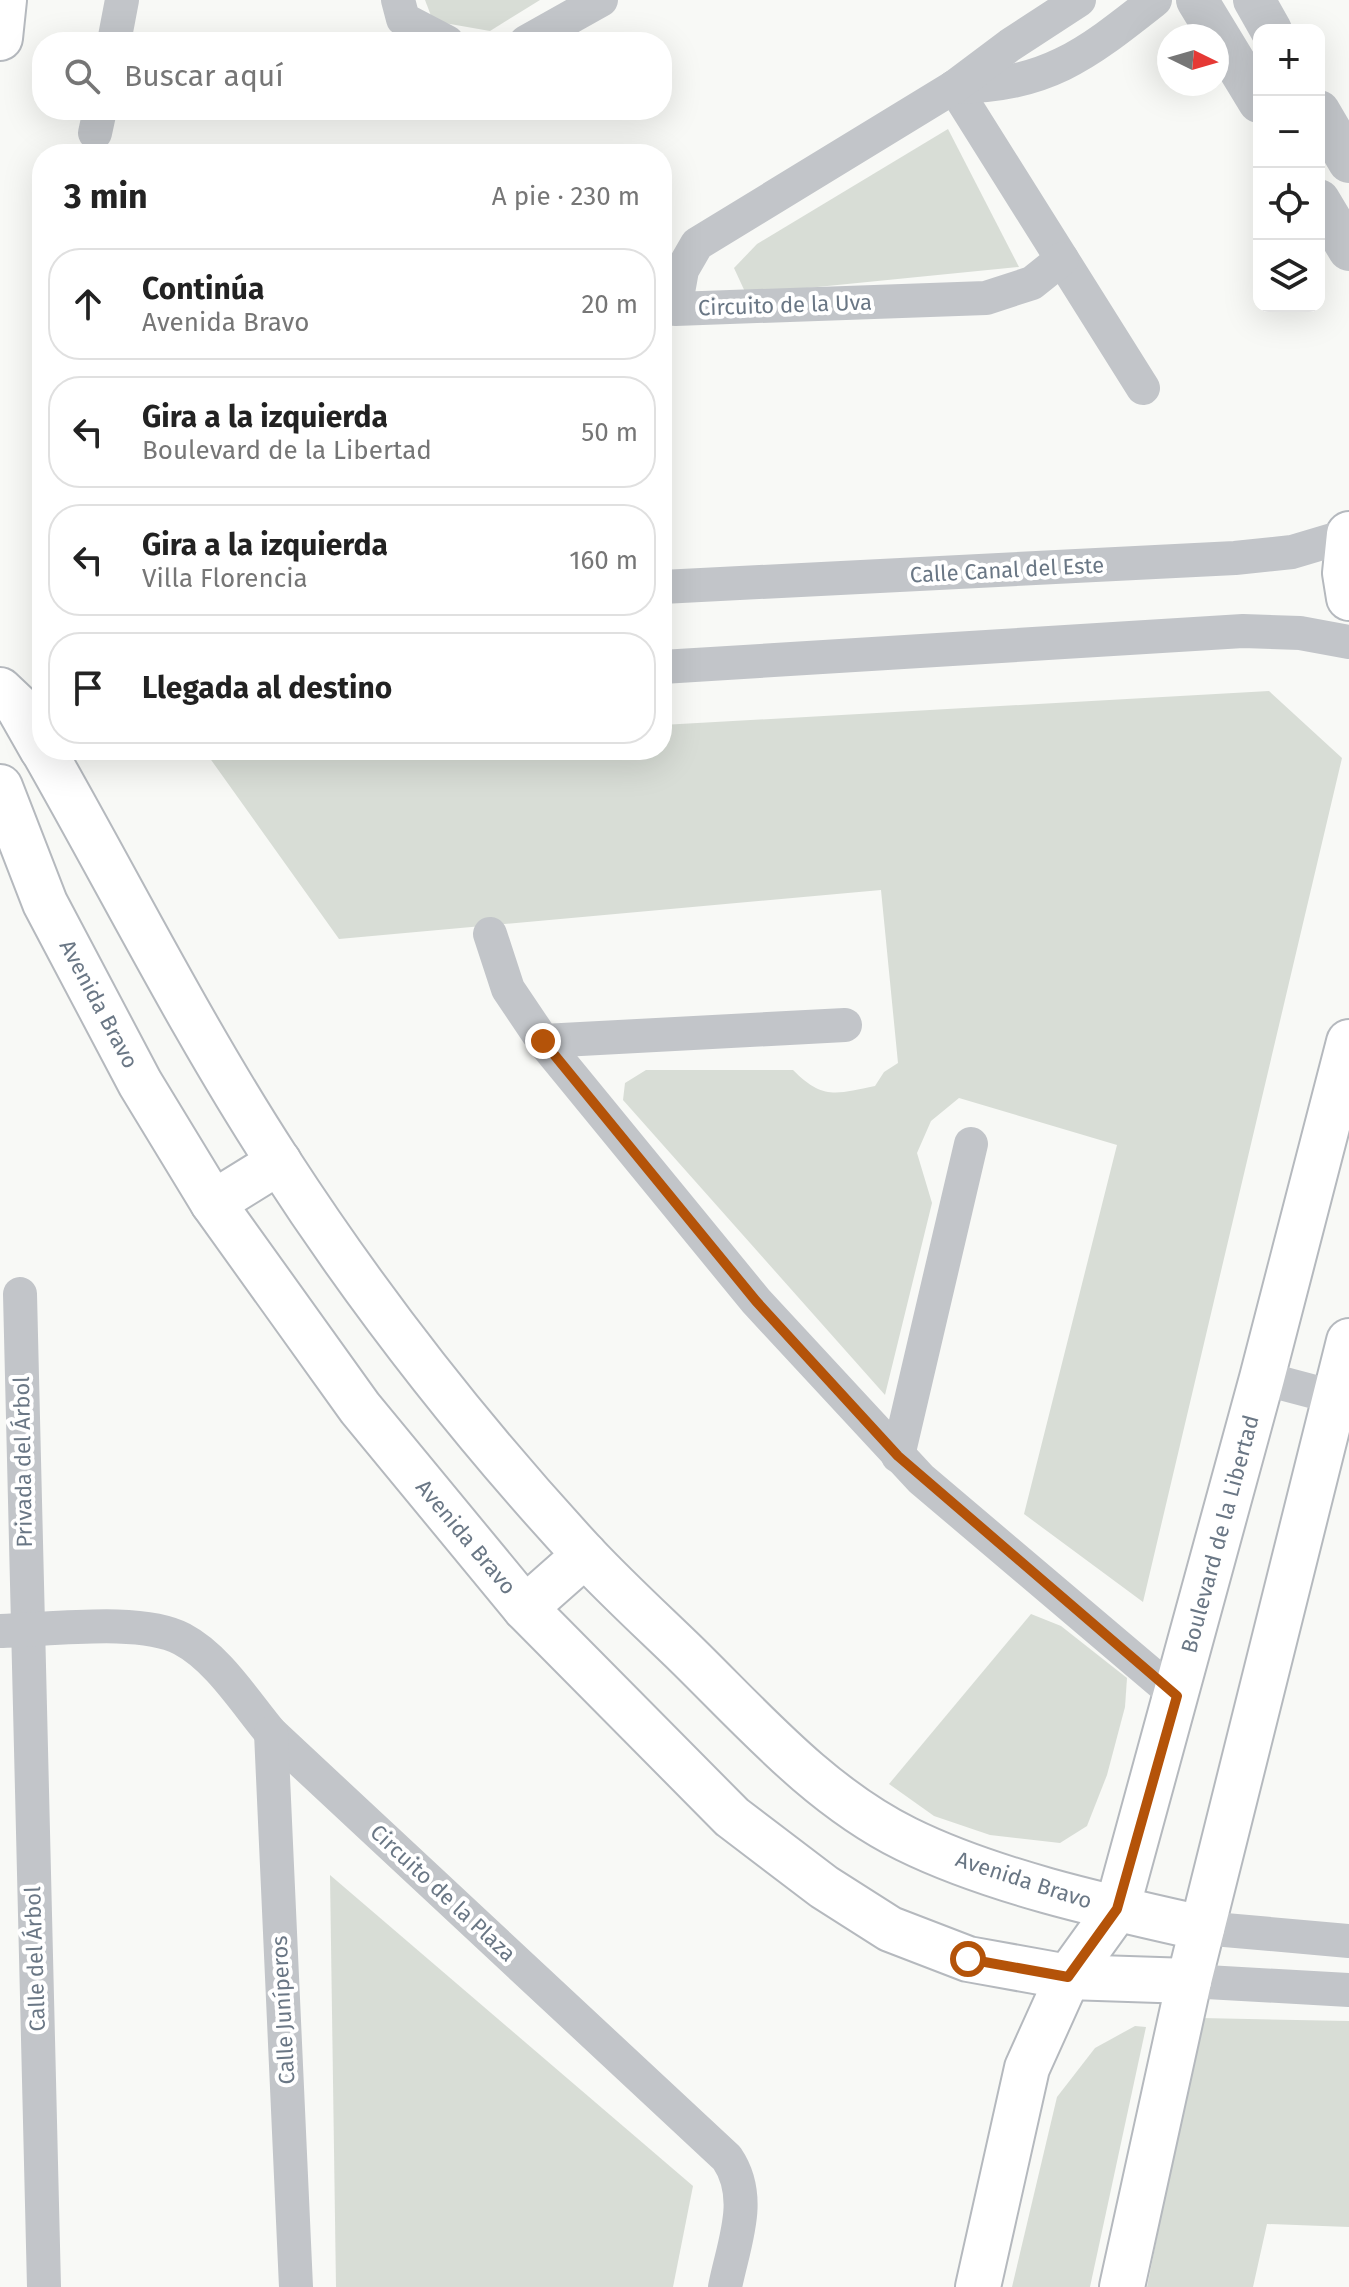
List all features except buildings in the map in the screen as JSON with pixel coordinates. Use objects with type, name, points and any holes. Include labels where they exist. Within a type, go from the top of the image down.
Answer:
[{"type":"main road","points":[[0,38],[4,0]]},
{"type":"main road","points":[[1349,534],[1345,573],[1349,598]]},
{"type":"main road","name":"Avenida Bravo","points":[[15,703],[32,732]]},
{"type":"main road","name":"Avenida Bravo","points":[[48,760],[208,1045],[279,1162],[422,1364],[585,1555],[788,1755],[854,1808],[907,1839],[982,1869],[1117,1909],[1202,1928]]},
{"type":"main road","name":"Avenida Bravo","points":[[0,787],[45,903],[140,1083],[213,1203],[360,1408],[525,1608],[732,1817],[824,1887],[890,1929],[968,1959],[1068,1977],[1189,1981]]},
{"type":"main road","name":"Boulevard de la Libertad","points":[[978,2287],[1027,2068],[1068,1977],[1117,1909],[1177,1696],[1349,1042]]},
{"type":"main road","points":[[213,1203],[279,1162]]},
{"type":"main road","points":[[1122,2287],[1202,1928],[1342,1399],[1349,1341]]},
{"type":"main road","points":[[525,1608],[585,1555]]},
{"type":"street","points":[[116,32],[122,0]]},
{"type":"street","points":[[398,0],[403,19],[428,32]]},
{"type":"street","points":[[544,32],[601,0]]},
{"type":"street","name":"Circuito de la Uva","points":[[1062,259],[1032,283],[986,298],[675,309],[682,270],[697,244],[954,87],[1010,45],[1079,0]]},
{"type":"street","points":[[954,87],[995,86],[1035,77],[1074,62],[1155,0]]},
{"type":"street","points":[[1197,0],[1255,96]]},
{"type":"street","points":[[1254,0],[1268,24]]},
{"type":"street","points":[[954,87],[1143,388]]},
{"type":"street","points":[[1325,121],[1349,162]]},
{"type":"street","points":[[1325,210],[1349,250]]},
{"type":"street","name":"Calle Canal del Este","points":[[672,586],[1235,558],[1292,552],[1349,534]]},
{"type":"street","points":[[672,666],[1243,631],[1300,633],[1349,642]]},
{"type":"street","points":[[490,934],[508,989],[543,1041],[756,1301],[898,1456],[1177,1696]]},
{"type":"street","points":[[543,1041],[845,1025]]},
{"type":"street","points":[[898,1456],[971,1144]]},
{"type":"street","name":"Privada del Árbol","points":[[13,1630],[20,1294]]},
{"type":"street","points":[[1262,1378],[1342,1399]]},
{"type":"street","name":"Circuito de la Plaza","points":[[13,1630],[147,1627],[183,1639],[209,1660],[271,1733],[727,2158],[740,2177],[743,2199],[725,2287]]},
{"type":"street","name":"Calle del Árbol","points":[[13,1630],[44,2287]]},
{"type":"street","name":"Calle Juníperos","points":[[271,1733],[296,2287]]},
{"type":"street","points":[[1202,1928],[1349,1941]]},
{"type":"street","points":[[1189,1981],[1349,1990]]},
{"type":"shaded area","points":[[425,0],[540,0],[490,31],[433,21]]},
{"type":"shaded area","points":[[948,129],[1019,267],[746,294],[734,268],[757,244]]},
{"type":"shaded area","points":[[1269,691],[1342,758],[1143,1602],[1024,1514],[1117,1145],[959,1098],[931,1121],[917,1153],[932,1203],[885,1395],[623,1100],[625,1083],[646,1070],[793,1070],[813,1086],[831,1092],[875,1086],[884,1072],[898,1063],[881,890],[339,939],[211,760],[672,760],[672,724]]},
{"type":"shaded area","points":[[1031,1614],[1061,1626],[1127,1678],[1125,1707],[1107,1775],[1087,1826],[1060,1843],[990,1835],[934,1816],[889,1784]]},
{"type":"shaded area","points":[[330,1875],[693,2186],[673,2287],[336,2287]]},
{"type":"shaded area","points":[[1201,2018],[1349,2021],[1349,2227],[1267,2224],[1253,2287],[1147,2287]]},
{"type":"shaded area","points":[[1135,2026],[1146,2027],[1090,2287],[1012,2287],[1057,2097],[1095,2048]]},
{"type":"route","points":[[543,1041],[756,1301],[898,1456],[921,1479],[1177,1696],[1117,1909],[1068,1977],[968,1959]]}]
